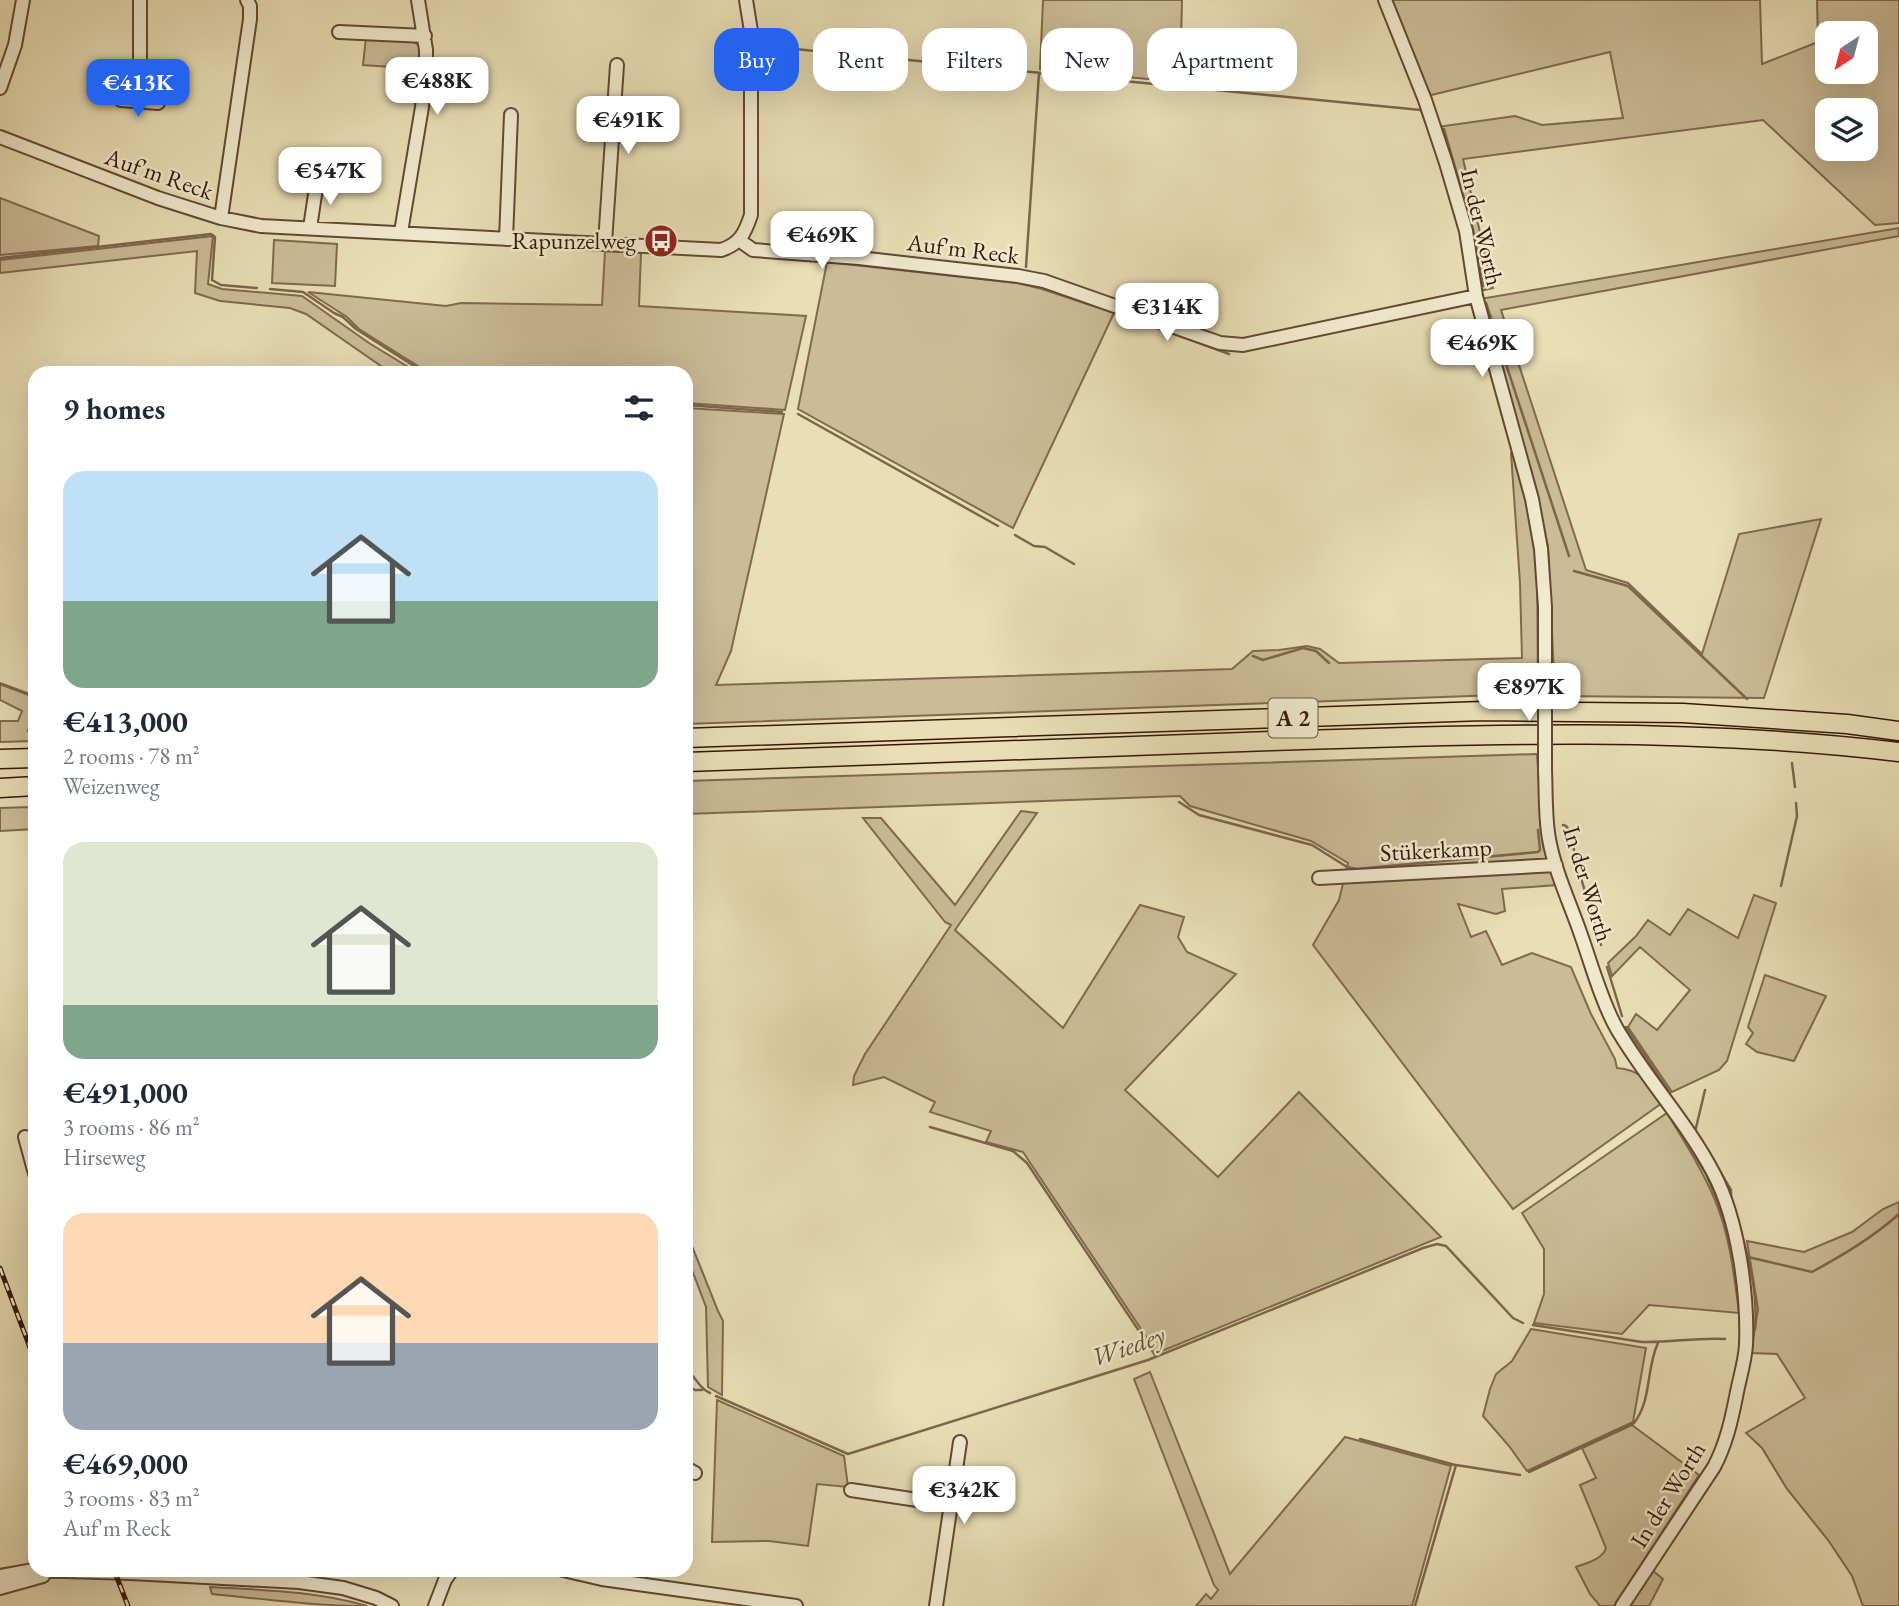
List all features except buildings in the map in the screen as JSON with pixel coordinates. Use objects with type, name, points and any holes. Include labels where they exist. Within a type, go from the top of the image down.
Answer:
[{"type":"highway","name":"A 2","points":[[693,738],[1483,711],[1683,713],[1847,724],[1899,731]]},
{"type":"highway","name":"A 2","points":[[693,762],[1487,734],[1682,735],[1899,752]]},
{"type":"highway","points":[[0,759],[28,758]]},
{"type":"highway","points":[[0,788],[28,786]]},
{"type":"street","points":[[0,88],[15,45],[23,0]]},
{"type":"street","points":[[140,0],[140,102]]},
{"type":"street","points":[[221,218],[250,19],[247,0]]},
{"type":"street","points":[[401,232],[425,82],[425,36],[418,0]]},
{"type":"street","points":[[739,240],[746,232],[751,215],[751,31],[746,0]]},
{"type":"street","name":"In der Worth","points":[[1385,0],[1425,100],[1446,163],[1466,231],[1476,296],[1532,499],[1541,549],[1545,607],[1545,770],[1549,839],[1556,864],[1616,1027],[1714,1174],[1740,1254],[1745,1301],[1745,1348],[1723,1450],[1622,1606]]},
{"type":"street","points":[[339,32],[425,36]]},
{"type":"street","points":[[606,243],[617,65]]},
{"type":"street","points":[[121,100],[158,103]]},
{"type":"street","points":[[506,239],[511,115]]},
{"type":"street","name":"Auf'm Reck","points":[[0,137],[158,198],[221,218],[261,226],[721,250],[731,247],[739,240],[753,250],[859,258],[1044,281],[1220,343],[1243,345],[1476,296]]},
{"type":"street","points":[[301,179],[324,181],[310,228]]},
{"type":"street","name":"Stükerkamp","points":[[1319,878],[1556,864]]},
{"type":"street","points":[[25,1137],[28,1148]]},
{"type":"street","points":[[936,1606],[960,1442]]},
{"type":"street","points":[[850,1490],[951,1505]]},
{"type":"street","points":[[0,1576],[28,1571]]},
{"type":"street","points":[[0,1588],[39,1577]]},
{"type":"street","points":[[304,1577],[376,1598],[392,1606]]},
{"type":"street","points":[[435,1606],[447,1577]]},
{"type":"street","points":[[621,1577],[796,1606]]},
{"type":"shaded area","points":[[1043,0],[1182,0],[1181,28],[1147,28],[1147,79],[1133,78],[1133,28],[1042,28]]},
{"type":"shaded area","points":[[1389,0],[1760,0],[1762,64],[1815,43],[1815,84],[1878,84],[1878,21],[1818,21],[1817,0],[1899,0],[1899,223],[1875,225],[1763,120],[1463,159],[1493,288],[1480,291],[1437,127],[1515,116],[1542,125],[1623,118],[1610,52],[1427,96]]},
{"type":"shaded area","points":[[366,37],[387,37],[416,43],[421,52],[420,69],[363,65]]},
{"type":"shaded area","points":[[0,198],[99,236],[98,246],[0,255]]},
{"type":"shaded area","points":[[1899,228],[1899,236],[1501,310],[1586,570],[1628,583],[1702,654],[1739,534],[1821,519],[1764,698],[1555,696],[1548,547],[1537,497],[1480,299]]},
{"type":"shaded area","points":[[213,236],[208,284],[222,289],[302,296],[407,366],[381,366],[306,314],[290,308],[220,301],[195,293],[197,251],[0,273],[0,260]]},
{"type":"shaded area","points":[[274,240],[337,244],[335,286],[272,283]]},
{"type":"shaded area","points":[[605,251],[641,253],[639,306],[806,316],[785,410],[693,403],[693,366],[418,366],[359,329],[347,317],[308,292],[446,306],[461,303],[602,305]]},
{"type":"shaded area","points":[[827,262],[1017,283],[1114,313],[1013,528],[798,409]]},
{"type":"shaded area","points":[[693,408],[784,414],[731,651],[716,685],[1232,669],[1253,651],[1307,646],[1320,649],[1339,663],[1522,658],[1511,453],[1515,452],[1537,548],[1538,696],[1498,695],[693,724]]},
{"type":"shaded area","points":[[0,683],[28,693],[28,741],[0,742],[0,721],[18,721],[22,711],[0,700]]},
{"type":"shaded area","points":[[1537,754],[1543,846],[1557,885],[1502,889],[1505,911],[1496,914],[1458,904],[1471,937],[1486,931],[1502,965],[1532,953],[1571,967],[1617,1068],[1639,1075],[1662,1103],[1513,1209],[1313,945],[1339,900],[1348,863],[1311,841],[1190,806],[1180,796],[693,814],[693,781]]},
{"type":"shaded area","points":[[28,807],[28,829],[0,831],[0,808]]},
{"type":"shaded area","points":[[1021,811],[1037,813],[955,930],[1063,1028],[1140,905],[1184,917],[1178,937],[1187,952],[1236,974],[1125,1090],[1218,1177],[1299,1092],[1441,1237],[1157,1353],[1023,1152],[986,1142],[991,1131],[930,1112],[935,1102],[884,1077],[853,1085],[854,1076],[865,1054],[951,925],[945,922],[863,818],[881,818],[955,905]]},
{"type":"shaded area","points":[[1754,895],[1776,903],[1727,1061],[1719,1070],[1672,1092],[1628,1027],[1636,1014],[1657,1030],[1690,990],[1640,947],[1612,976],[1608,963],[1636,936],[1648,920],[1670,935],[1688,909],[1738,938]]},
{"type":"shaded area","points":[[1765,975],[1826,996],[1794,1061],[1757,1052],[1746,1044],[1753,1033],[1748,1027]]},
{"type":"shaded area","points":[[1667,1113],[1699,1166],[1720,1214],[1731,1256],[1739,1313],[1649,1305],[1622,1334],[1534,1323],[1544,1294],[1544,1249],[1522,1213]]},
{"type":"shaded area","points":[[1899,1202],[1899,1606],[1863,1606],[1852,1576],[1828,1540],[1787,1489],[1762,1448],[1746,1433],[1805,1398],[1777,1354],[1751,1353],[1758,1309],[1747,1241],[1804,1252],[1852,1232],[1883,1209]]},
{"type":"shaded area","points":[[693,1248],[723,1321],[722,1395],[708,1387],[706,1307],[693,1273]]},
{"type":"shaded area","points":[[1531,1329],[1646,1348],[1633,1422],[1527,1471],[1483,1416],[1496,1374],[1512,1361]]},
{"type":"shaded area","points":[[1150,1372],[1230,1574],[1345,1437],[1451,1466],[1412,1606],[1196,1606],[1206,1594],[1211,1599],[1218,1590],[1134,1379]]},
{"type":"shaded area","points":[[717,1400],[844,1456],[848,1487],[817,1484],[808,1546],[769,1541],[712,1542]]},
{"type":"shaded area","points":[[1632,1425],[1699,1475],[1614,1606],[1600,1606],[1590,1594],[1576,1567],[1597,1558],[1606,1548],[1580,1485],[1596,1478],[1582,1448]]},
{"type":"shaded area","points":[[1652,1570],[1663,1579],[1649,1606],[1627,1606]]},
{"type":"shaded area","points":[[210,1587],[309,1594],[367,1606],[309,1604],[212,1594]]},
{"type":"waterway","points":[[799,49],[813,51]]},
{"type":"waterway","points":[[908,60],[1421,110],[1435,148]]},
{"type":"waterway","points":[[1026,267],[1039,73]]},
{"type":"waterway","points":[[1444,129],[1473,230],[1483,286]]},
{"type":"waterway","points":[[0,258],[211,234],[215,237],[212,280],[221,285],[257,288]]},
{"type":"waterway","points":[[270,289],[303,292],[414,366]]},
{"type":"waterway","points":[[1486,303],[1569,556]]},
{"type":"waterway","points":[[1128,317],[1229,354]]},
{"type":"waterway","points":[[693,406],[782,412]]},
{"type":"waterway","points":[[798,414],[998,526]]},
{"type":"waterway","points":[[1015,535],[1034,546],[1045,547],[1074,564]]},
{"type":"waterway","points":[[1574,571],[1628,586],[1747,699]]},
{"type":"waterway","points":[[1253,656],[1263,660],[1303,648],[1316,651],[1329,663]]},
{"type":"waterway","name":"Wiedey","points":[[0,684],[28,694]]},
{"type":"waterway","points":[[1792,763],[1795,787]]},
{"type":"waterway","points":[[1179,802],[1199,815],[1312,845],[1347,867],[1357,869],[1538,852],[1538,830]]},
{"type":"waterway","points":[[1781,886],[1797,816],[1796,803]]},
{"type":"waterway","points":[[1563,825],[1569,830],[1601,945]]},
{"type":"waterway","points":[[1607,967],[1622,1016]]},
{"type":"waterway","points":[[1626,1027],[1670,1093]]},
{"type":"waterway","points":[[1695,1132],[1705,1090]]},
{"type":"waterway","points":[[930,1127],[1013,1151],[1027,1163],[1155,1355]]},
{"type":"waterway","points":[[1680,1131],[1706,1174],[1718,1202],[1732,1249]]},
{"type":"waterway","points":[[1719,1170],[1731,1190],[1749,1262],[1755,1295],[1755,1329]]},
{"type":"waterway","name":"Wiedey","points":[[1748,1257],[1812,1272],[1857,1246],[1899,1214]]},
{"type":"waterway","name":"Wiedey","points":[[716,1396],[848,1454],[1148,1360],[1437,1244],[1446,1246],[1513,1318],[1523,1323]]},
{"type":"waterway","name":"Wiedey","points":[[1533,1325],[1642,1342],[1725,1339]]},
{"type":"waterway","points":[[1529,1472],[1634,1423],[1644,1404],[1658,1343]]},
{"type":"waterway","name":"Wiedey","points":[[693,1376],[710,1393]]},
{"type":"waterway","points":[[693,1389],[702,1390]]},
{"type":"waterway","points":[[1360,1439],[1455,1465]]},
{"type":"waterway","points":[[1415,1606],[1456,1465],[1520,1475]]},
{"type":"railway","points":[[0,1268],[28,1342]]},
{"type":"railway","points":[[117,1577],[128,1606]]},
{"type":"place","name":"Rapunzelweg","points":[[661,241]]}]
